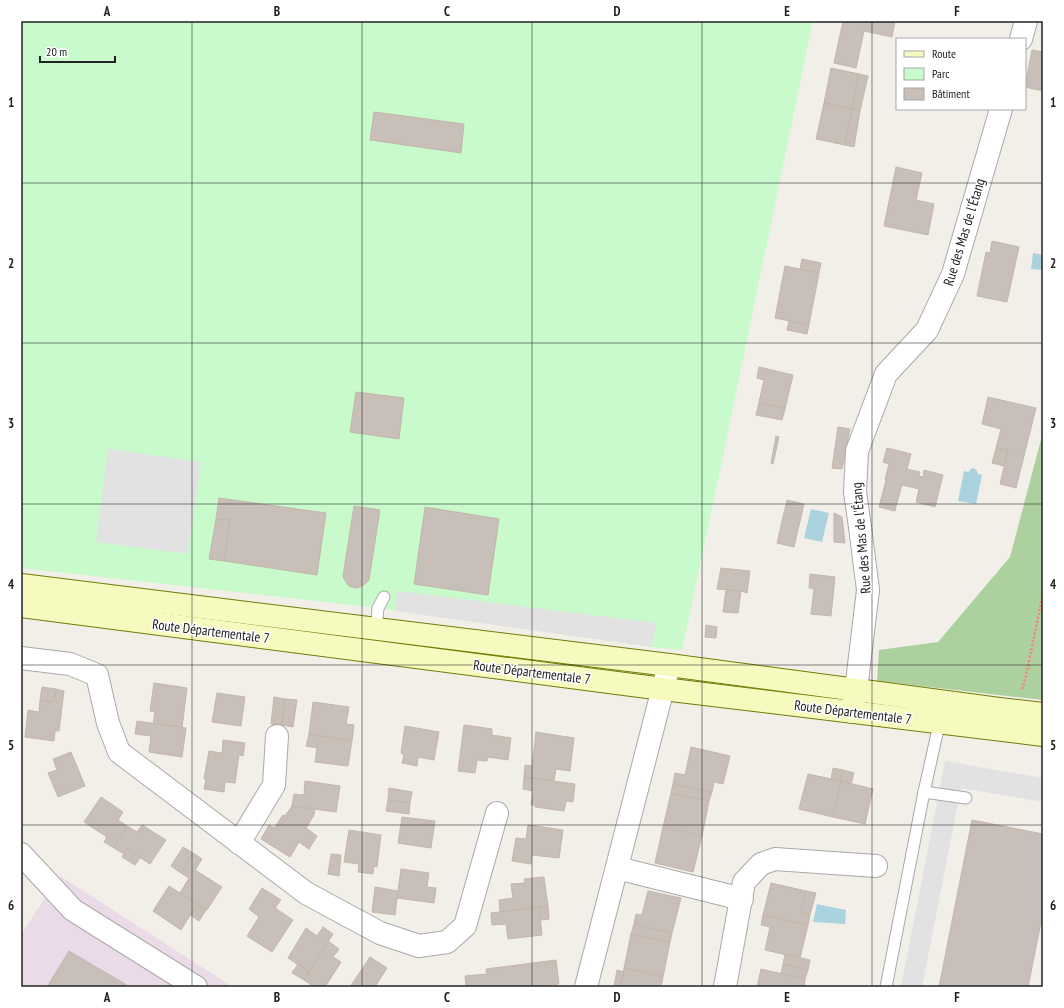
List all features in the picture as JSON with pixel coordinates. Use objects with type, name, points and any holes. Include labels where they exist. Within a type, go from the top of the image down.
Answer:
[{"type":"main road","name":"Route Départementale 7","points":[[21,586],[669,665],[1043,714]]},
{"type":"main road","name":"Route Départementale 7","points":[[21,606],[373,652],[1043,736]]},
{"type":"street","points":[[1021,38],[1026,21]]},
{"type":"street","name":"Rue des Mas de l'Étang","points":[[852,712],[868,590],[855,492],[857,451],[886,374],[928,330],[953,274],[1001,110]]},
{"type":"street","points":[[21,658],[70,664],[96,675],[108,723],[119,752],[306,893],[380,933],[419,946],[447,942],[465,926],[497,813]]},
{"type":"street","points":[[586,987],[669,665]]},
{"type":"street","points":[[239,843],[274,785],[276,736]]},
{"type":"street","points":[[21,854],[73,910],[196,987]]},
{"type":"street","points":[[725,987],[744,882],[761,864],[775,859],[876,866]]},
{"type":"street","points":[[617,868],[742,899]]},
{"type":"lane","points":[[373,652],[378,608],[384,597]]},
{"type":"lane","points":[[886,987],[939,723],[942,701]]},
{"type":"lane","points":[[924,792],[966,798]]},
{"type":"path","points":[[1016,711],[1026,676],[1043,593]]},
{"type":"shaded area","points":[[108,449],[201,462],[188,554],[96,542]]},
{"type":"shaded area","points":[[397,591],[656,623],[652,647],[395,611]]},
{"type":"shaded area","points":[[945,761],[1043,778],[1043,802],[961,788],[922,987],[901,987]]},
{"type":"shaded area","points":[[60,876],[233,987],[21,987],[21,934]]},
{"type":"green space","points":[[21,21],[813,21],[682,650],[378,608],[21,568]]},
{"type":"green space","points":[[1043,432],[1043,700],[877,681],[879,650],[938,642],[1010,557]]},
{"type":"water","points":[[1033,253],[1043,255],[1043,270],[1031,269]]},
{"type":"water","points":[[972,468],[976,469],[978,474],[982,475],[976,504],[958,501],[964,471],[968,472]]},
{"type":"water","points":[[811,509],[829,513],[822,542],[804,538]]},
{"type":"water","points":[[817,904],[846,910],[845,924],[813,922]]},
{"type":"building","points":[[843,21],[895,21],[892,37],[864,31],[856,68],[834,63]]},
{"type":"building","points":[[1032,50],[1043,52],[1043,91],[1026,87]]},
{"type":"building","points":[[831,68],[859,74],[852,109],[824,103]]},
{"type":"building","points":[[859,74],[868,76],[860,111],[852,109]]},
{"type":"building","points":[[824,103],[852,109],[845,145],[816,139]]},
{"type":"building","points":[[852,109],[860,111],[854,147],[845,145]]},
{"type":"building","points":[[374,112],[464,124],[461,153],[370,140]]},
{"type":"building","points":[[896,167],[922,173],[916,200],[934,204],[928,235],[884,226]]},
{"type":"building","points":[[992,241],[1019,247],[1007,302],[977,296],[986,252],[990,253]]},
{"type":"building","points":[[802,259],[821,263],[819,273],[800,269]]},
{"type":"building","points":[[785,266],[819,273],[809,325],[775,318]]},
{"type":"building","points":[[789,321],[809,325],[807,334],[787,330]]},
{"type":"building","points":[[759,367],[793,375],[785,409],[759,402],[764,380],[757,378]]},
{"type":"building","points":[[356,392],[404,398],[399,439],[350,432]]},
{"type":"building","points":[[988,397],[1036,408],[1016,488],[1000,484],[1008,450],[996,448],[1001,429],[982,424]]},
{"type":"building","points":[[759,402],[785,409],[782,420],[756,415]]},
{"type":"building","points":[[838,427],[850,429],[842,469],[832,468]]},
{"type":"building","points":[[776,436],[779,437],[773,464],[771,463]]},
{"type":"building","points":[[887,448],[911,454],[907,469],[920,472],[919,476],[923,477],[924,470],[943,475],[935,507],[916,502],[919,489],[902,485],[896,506],[880,503],[889,464],[883,462]]},
{"type":"building","points":[[996,448],[1008,450],[1004,466],[992,463]]},
{"type":"building","points":[[219,498],[326,513],[317,575],[224,561],[230,520],[216,519]]},
{"type":"building","points":[[787,500],[804,504],[794,547],[777,543]]},
{"type":"building","points":[[880,503],[896,506],[895,511],[879,507]]},
{"type":"building","points":[[354,506],[380,510],[369,580],[358,588],[348,585],[343,576]]},
{"type":"building","points":[[425,507],[499,519],[488,595],[414,584]]},
{"type":"building","points":[[834,513],[842,517],[845,543],[834,542]]},
{"type":"building","points":[[216,519],[230,520],[224,561],[209,559]]},
{"type":"building","points":[[721,568],[750,571],[747,593],[717,589]]},
{"type":"building","points":[[810,574],[835,577],[831,616],[811,614],[814,589],[809,588]]},
{"type":"building","points":[[726,590],[741,591],[738,613],[723,612]]},
{"type":"building","points":[[706,625],[717,627],[716,638],[705,637]]},
{"type":"building","points":[[154,683],[187,688],[182,728],[153,724],[155,712],[150,711]]},
{"type":"building","points":[[42,687],[56,689],[54,702],[40,700]]},
{"type":"building","points":[[56,689],[64,691],[59,731],[55,731],[54,741],[25,737],[28,710],[39,712],[40,700],[54,702]]},
{"type":"building","points":[[217,693],[245,697],[241,726],[212,722]]},
{"type":"building","points":[[274,697],[285,699],[282,725],[271,724]]},
{"type":"building","points":[[285,699],[297,700],[293,727],[282,725]]},
{"type":"building","points":[[313,702],[349,707],[346,724],[354,725],[352,741],[309,734]]},
{"type":"building","points":[[137,721],[186,728],[182,757],[149,752],[151,736],[135,734]]},
{"type":"building","points":[[464,725],[492,729],[492,735],[511,738],[508,760],[488,757],[487,761],[477,760],[475,773],[458,771]]},
{"type":"building","points":[[405,726],[439,732],[434,760],[418,757],[417,766],[402,763],[404,755],[401,753]]},
{"type":"building","points":[[536,732],[574,738],[570,771],[556,769],[554,781],[524,777],[525,765],[532,766]]},
{"type":"building","points":[[309,734],[352,741],[348,766],[315,762],[317,748],[306,746]]},
{"type":"building","points":[[223,740],[245,743],[243,756],[239,755],[235,783],[225,782],[224,792],[204,789],[206,779],[204,779],[209,751],[222,753]]},
{"type":"building","points":[[691,747],[730,756],[723,784],[714,782],[712,792],[673,784],[675,773],[685,775]]},
{"type":"building","points":[[71,752],[85,786],[58,797],[48,773],[57,770],[53,759]]},
{"type":"building","points":[[833,768],[843,770],[841,781],[831,779]]},
{"type":"building","points":[[843,770],[854,773],[851,784],[841,781]]},
{"type":"building","points":[[808,774],[841,781],[833,817],[799,809]]},
{"type":"building","points":[[524,777],[575,784],[573,802],[566,801],[564,811],[535,807],[535,805],[531,805],[533,791],[523,789]]},
{"type":"building","points":[[305,781],[340,786],[336,812],[292,806],[294,794],[304,795]]},
{"type":"building","points":[[841,781],[873,789],[865,824],[833,817]]},
{"type":"building","points":[[673,784],[712,792],[709,801],[671,793]]},
{"type":"building","points":[[389,788],[412,792],[410,803],[388,800]]},
{"type":"building","points":[[671,793],[709,801],[702,836],[663,827]]},
{"type":"building","points":[[101,797],[123,812],[118,820],[127,826],[114,848],[104,842],[107,837],[84,822]]},
{"type":"building","points":[[388,800],[410,803],[409,814],[386,811]]},
{"type":"building","points":[[292,806],[315,809],[314,815],[306,828],[317,836],[309,849],[299,842],[290,857],[261,839],[269,825],[274,828],[283,815],[285,816]]},
{"type":"building","points":[[402,817],[435,821],[431,848],[398,843]]},
{"type":"building","points":[[972,820],[1043,834],[1043,912],[1028,987],[939,987]]},
{"type":"building","points":[[142,825],[166,840],[150,864],[127,849],[124,854],[114,848],[127,826],[137,832]]},
{"type":"building","points":[[528,825],[563,830],[559,858],[532,855],[531,864],[512,861],[516,838],[526,839]]},
{"type":"building","points":[[663,827],[702,836],[693,872],[655,863]]},
{"type":"building","points":[[349,830],[381,835],[377,867],[374,866],[373,874],[358,872],[359,864],[344,862]]},
{"type":"building","points":[[183,847],[193,853],[181,873],[171,866]]},
{"type":"building","points":[[127,849],[140,858],[135,865],[122,857]]},
{"type":"building","points":[[193,853],[202,859],[195,870],[222,887],[207,910],[180,893],[189,878],[181,873]]},
{"type":"building","points":[[331,854],[341,855],[339,876],[328,874]]},
{"type":"building","points":[[401,869],[429,873],[427,887],[436,888],[434,903],[397,898]]},
{"type":"building","points":[[544,877],[548,906],[500,912],[499,900],[513,898],[511,884],[525,883],[524,879]]},
{"type":"building","points":[[771,883],[806,891],[801,913],[810,915],[808,925],[763,915]]},
{"type":"building","points":[[169,886],[197,904],[181,930],[153,911]]},
{"type":"building","points":[[375,887],[398,891],[395,915],[372,912]]},
{"type":"building","points":[[262,888],[281,900],[275,908],[293,920],[272,952],[247,936],[259,917],[249,909]]},
{"type":"building","points":[[648,891],[681,898],[672,933],[634,924],[636,914],[642,915]]},
{"type":"building","points":[[806,891],[816,893],[810,915],[801,913]]},
{"type":"building","points":[[197,904],[206,910],[199,921],[190,915]]},
{"type":"building","points":[[548,906],[549,919],[541,920],[539,907]]},
{"type":"building","points":[[539,907],[542,935],[508,939],[506,924],[492,925],[491,913]]},
{"type":"building","points":[[763,915],[808,925],[800,958],[765,950],[770,927],[761,925]]},
{"type":"building","points":[[634,924],[672,933],[670,942],[631,934]]},
{"type":"building","points":[[323,927],[333,934],[309,972],[288,958],[306,928],[317,936]]},
{"type":"building","points":[[631,934],[670,942],[663,977],[624,968]]},
{"type":"building","points":[[328,941],[339,949],[333,957],[341,962],[325,987],[314,987],[304,980]]},
{"type":"building","points":[[69,951],[130,987],[47,987]]},
{"type":"building","points":[[785,954],[810,960],[808,970],[783,964]]},
{"type":"building","points":[[370,957],[387,968],[375,987],[350,987]]},
{"type":"building","points":[[556,960],[559,984],[550,985],[550,987],[466,987],[465,976],[487,974],[486,969]]},
{"type":"building","points":[[298,964],[309,972],[304,980],[292,973]]},
{"type":"building","points":[[783,964],[808,970],[805,979],[781,974]]},
{"type":"building","points":[[624,968],[663,977],[661,987],[620,987]]},
{"type":"building","points":[[761,969],[805,979],[804,987],[757,987]]},
{"type":"building","points":[[617,970],[624,972],[620,987],[614,987]]}]
